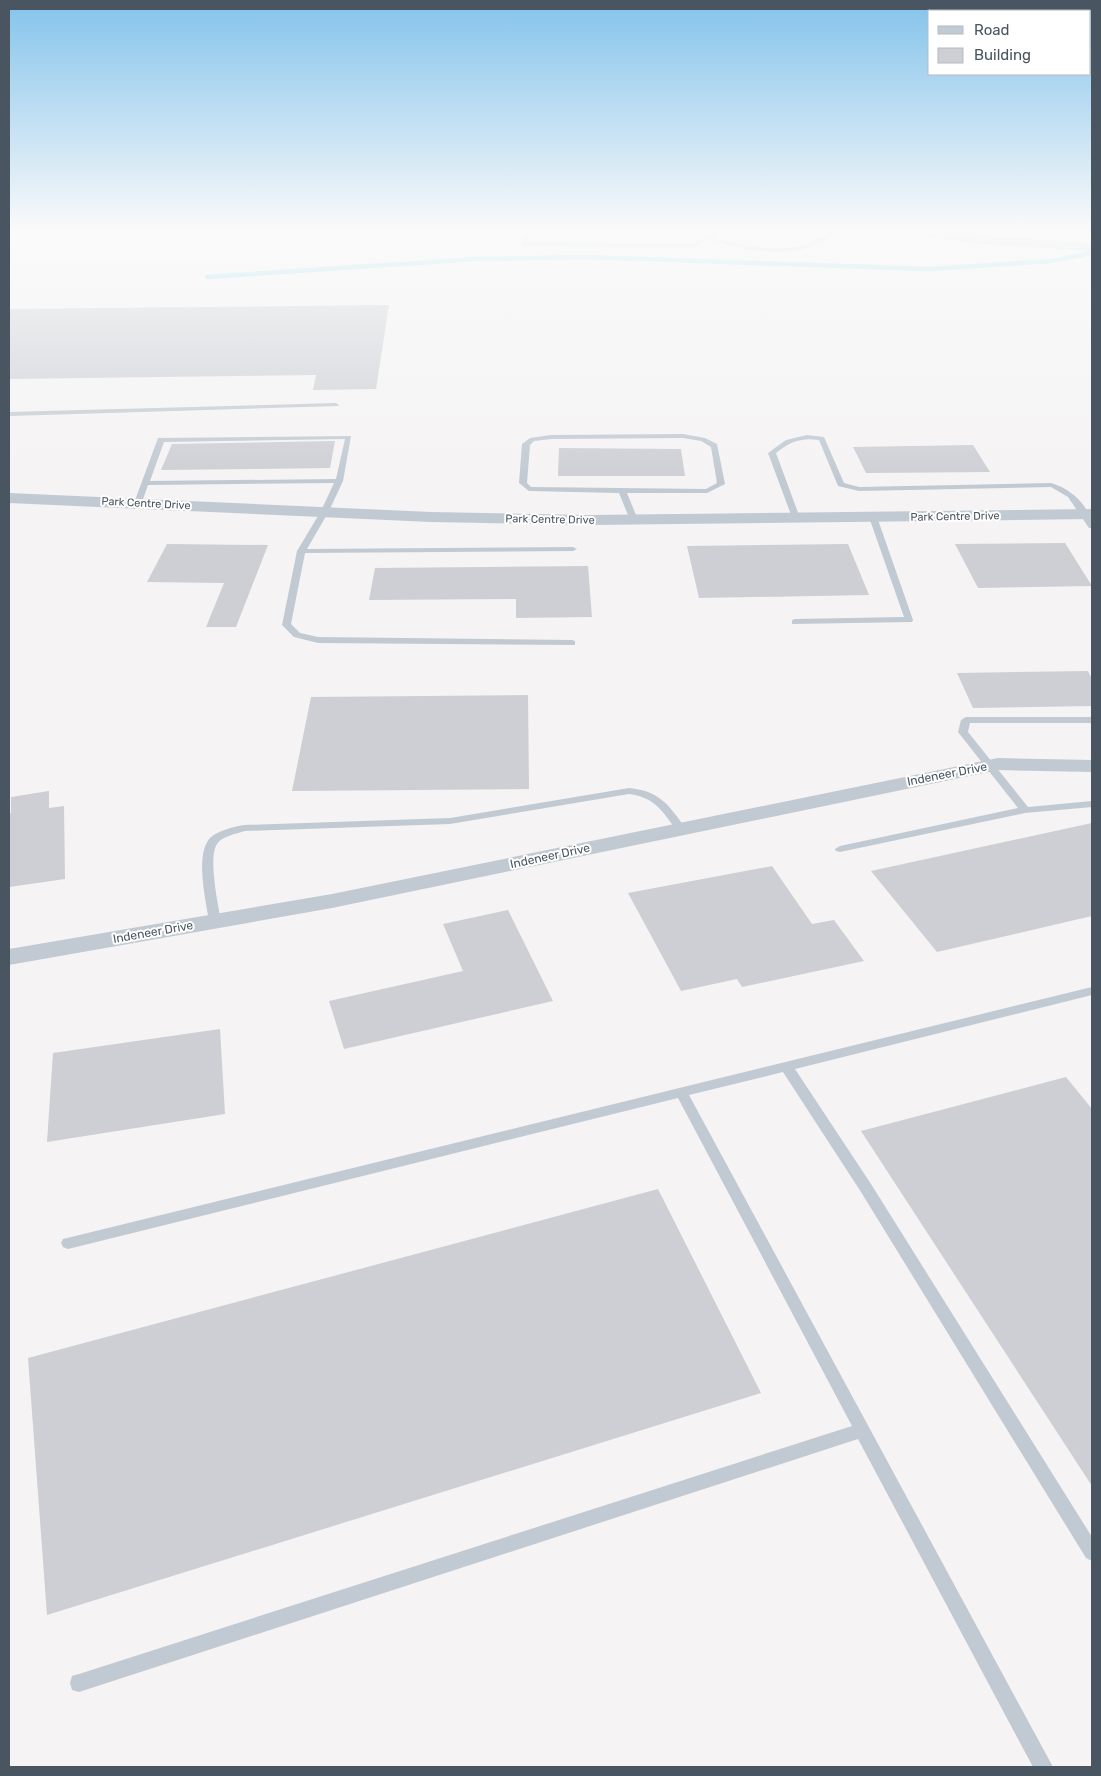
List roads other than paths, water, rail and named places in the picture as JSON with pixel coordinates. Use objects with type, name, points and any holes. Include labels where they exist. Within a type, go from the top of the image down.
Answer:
[{"type":"street","name":"Park Centre Drive","points":[[9,498],[431,517],[634,520],[873,517],[1090,518]]},
{"type":"street","name":"Indeneer Drive","points":[[9,957],[332,901],[998,764],[1092,766]]},
{"type":"lane","points":[[9,414],[336,405]]},
{"type":"lane","points":[[683,436],[703,439],[714,446],[721,484],[707,491],[622,491],[529,489],[523,483],[526,444],[532,439],[551,437],[683,436]]},
{"type":"lane","points":[[796,518],[772,454],[783,443],[797,436],[814,436],[822,438],[841,484],[847,487],[868,489],[1051,485],[1065,490],[1090,518]]},
{"type":"lane","points":[[138,503],[161,440],[349,437],[338,481],[325,511],[301,551],[286,625],[297,635],[318,640],[572,643]]},
{"type":"lane","points":[[145,483],[338,481]]},
{"type":"lane","points":[[622,491],[634,520]]},
{"type":"lane","points":[[795,622],[909,620],[873,517]]},
{"type":"lane","points":[[301,551],[573,549]]},
{"type":"lane","points":[[1025,810],[988,766],[963,732],[966,720],[1092,720]]},
{"type":"lane","points":[[215,921],[208,853],[212,842],[228,833],[244,828],[450,821],[629,791],[642,791],[658,798],[681,829]]},
{"type":"lane","points":[[840,849],[1025,810],[1092,804]]},
{"type":"lane","points":[[68,1243],[1092,991]]},
{"type":"lane","points":[[786,1066],[866,1188],[1092,1552]]},
{"type":"lane","points":[[681,1092],[1043,1767]]},
{"type":"lane","points":[[79,1683],[862,1430]]}]
